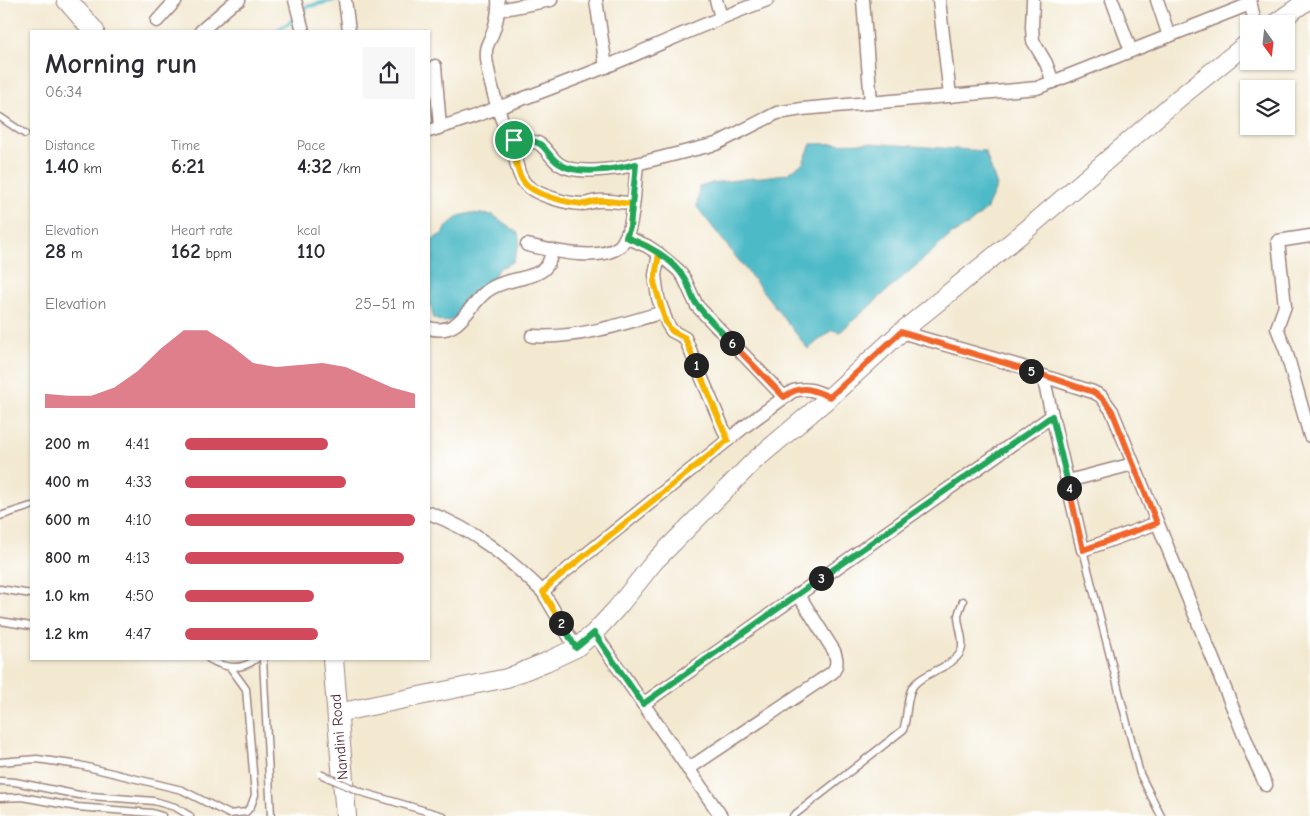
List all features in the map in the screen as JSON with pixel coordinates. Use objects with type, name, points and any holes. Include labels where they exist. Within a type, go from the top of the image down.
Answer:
[{"type":"main road","points":[[1287,15],[1308,0]]},
{"type":"main road","points":[[74,3],[93,30]]},
{"type":"main road","points":[[337,713],[506,678],[576,648],[594,633],[617,608],[654,562],[754,461],[830,397],[901,332],[1025,231],[1179,98],[1240,49]]},
{"type":"main road","name":"Nandini Road","points":[[332,660],[346,816]]},
{"type":"street","points":[[157,21],[176,0]]},
{"type":"street","points":[[202,30],[239,0]]},
{"type":"street","points":[[295,0],[300,22]]},
{"type":"street","points":[[551,0],[499,5],[486,52],[485,60],[498,107],[508,134],[514,140],[516,164],[519,172],[524,183],[532,190],[542,194],[576,203],[588,204],[598,201],[632,204]]},
{"type":"street","points":[[596,0],[606,66]]},
{"type":"street","points":[[716,0],[722,17]]},
{"type":"street","points":[[435,66],[435,129],[606,66],[767,0]]},
{"type":"street","points":[[864,0],[871,103]]},
{"type":"street","points":[[939,0],[950,96]]},
{"type":"street","points":[[1033,0],[1033,41],[1035,48],[1046,63],[1053,82]]},
{"type":"street","points":[[1112,0],[1130,51]]},
{"type":"street","points":[[1157,0],[1169,36]]},
{"type":"street","points":[[346,2],[349,30]]},
{"type":"street","points":[[514,140],[533,140],[561,166],[571,169],[604,170],[716,144],[777,113],[802,109],[1037,88],[1250,2],[1253,15]]},
{"type":"street","points":[[527,244],[552,250],[598,254],[609,252],[621,245],[630,227],[636,164]]},
{"type":"street","points":[[1310,236],[1278,240],[1285,306],[1277,328],[1286,351],[1310,436]]},
{"type":"street","points":[[626,237],[647,246],[673,265],[684,278],[697,306],[784,397]]},
{"type":"street","points":[[430,328],[437,330],[458,323],[491,288],[544,269],[549,261],[552,250]]},
{"type":"street","points":[[659,254],[654,282],[666,323],[672,331],[685,338],[728,440]]},
{"type":"street","points":[[532,336],[566,336],[584,333],[610,328],[663,312]]},
{"type":"street","points":[[901,332],[1022,368],[1101,396],[1112,411],[1266,785]]},
{"type":"street","points":[[1043,376],[1083,550],[1157,523]]},
{"type":"street","points":[[543,592],[552,582],[784,397],[802,388],[830,397]]},
{"type":"street","points":[[643,704],[1052,416]]},
{"type":"street","points":[[1068,481],[1133,464]]},
{"type":"street","points":[[430,513],[448,520],[483,540],[504,555],[543,592],[576,648]]},
{"type":"street","points":[[688,769],[833,672],[837,666],[834,651],[798,594]]},
{"type":"street","points":[[594,633],[721,816]]},
{"type":"lane","points":[[0,117],[24,134]]},
{"type":"lane","points":[[0,516],[30,506]]},
{"type":"lane","points":[[1083,550],[1140,774],[1160,816]]},
{"type":"lane","points":[[0,589],[30,594]]},
{"type":"lane","points":[[793,816],[903,730],[907,722],[910,694],[913,685],[950,662],[961,652],[962,645],[958,616],[963,601]]},
{"type":"lane","points":[[0,621],[30,626]]},
{"type":"lane","points":[[211,660],[219,665],[230,667],[242,666],[254,660]]},
{"type":"lane","points":[[263,660],[271,816]]},
{"type":"lane","points":[[0,762],[37,758],[79,765],[182,790],[229,815],[246,812],[251,806],[255,795],[246,689],[230,667]]},
{"type":"lane","points":[[320,774],[361,792],[443,816]]},
{"type":"lane","points":[[0,781],[79,794],[154,801],[175,807],[190,816]]},
{"type":"lane","points":[[0,798],[22,797],[78,807],[152,813],[162,816]]},
{"type":"water","points":[[869,143],[985,151],[997,186],[986,210],[968,225],[952,234],[840,332],[832,330],[808,349],[697,207],[699,187],[712,183],[787,174],[803,163],[811,144]]},
{"type":"water","points":[[471,213],[493,215],[518,233],[520,242],[513,262],[498,269],[491,283],[483,291],[467,296],[457,319],[444,322],[434,319],[430,304],[430,240],[442,234],[448,225],[459,216]]},
{"type":"waterway","points":[[303,15],[306,7],[334,0]]},
{"type":"waterway","points":[[278,30],[297,18]]},
{"type":"route","points":[[514,140],[516,164],[524,183],[532,190],[583,204],[598,201],[632,204],[630,227],[626,237],[647,246],[659,254],[654,282],[666,323],[672,331],[685,338],[728,440],[552,582],[543,592],[576,648],[594,633],[643,704],[1052,416],[1083,550],[1157,523],[1112,411],[1101,396],[1022,368],[901,332],[830,397],[802,388],[784,397],[697,306],[684,278],[678,270],[668,260],[659,254],[647,246],[626,237],[630,227],[636,164],[604,170],[571,169],[561,166],[545,149],[533,140],[514,140]]}]
